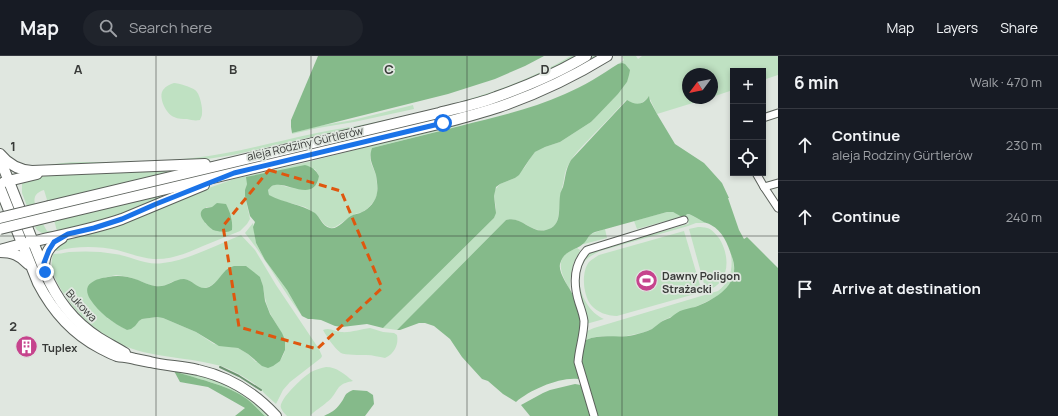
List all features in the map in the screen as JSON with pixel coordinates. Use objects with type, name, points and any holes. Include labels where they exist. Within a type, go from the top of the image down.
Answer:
[{"type":"main road","name":"aleja Rodziny Gürtlerów","points":[[0,229],[51,211],[227,164],[495,98],[540,80],[586,56]]},
{"type":"main road","name":"aleja Rodziny Gürtlerów","points":[[0,218],[51,211],[234,173],[443,123],[499,107],[546,89],[582,71],[606,56]]},
{"type":"main road","points":[[0,154],[10,164],[22,170],[36,171],[227,164]]},
{"type":"main road","name":"Bukowa","points":[[0,159],[4,182],[33,241],[53,290],[62,304],[86,328],[98,337],[134,358]]},
{"type":"main road","points":[[4,182],[55,170]]},
{"type":"main road","points":[[0,251],[33,241],[94,228],[122,219],[234,173]]},
{"type":"main road","name":"Bukowa","points":[[0,188],[44,295],[54,310],[76,332],[94,345],[117,356],[196,370],[221,377],[247,391],[276,416]]},
{"type":"main road","points":[[45,272],[44,263],[49,250],[54,242],[68,234]]},
{"type":"main road","points":[[0,251],[12,253],[21,257],[34,273]]},
{"type":"street","points":[[766,117],[778,113]]},
{"type":"street","points":[[758,176],[778,208]]},
{"type":"street","points":[[764,187],[778,183]]},
{"type":"street","points":[[594,416],[578,362],[578,354],[584,323],[574,283],[576,270],[580,259],[587,250],[684,220]]},
{"type":"highlighted area","points":[[269,170],[341,191],[382,288],[317,349],[239,327],[223,226]]},
{"type":"green space","points":[[318,56],[544,56],[495,79],[448,94],[292,133],[291,120]]},
{"type":"green space","points":[[571,56],[577,56],[561,65],[498,93],[370,126],[324,134],[233,155],[194,161],[45,166],[75,162],[138,162],[209,156],[330,130],[397,118],[474,98],[524,80]]},
{"type":"green space","points":[[593,56],[600,56],[532,91],[466,114],[40,215],[40,213],[437,118],[580,64]]},
{"type":"green space","points":[[622,56],[636,56],[638,59],[642,56],[778,56],[778,75],[766,79],[766,68],[730,68],[730,91],[718,95],[718,68],[682,68],[682,104],[690,104],[657,114],[649,97],[640,104],[633,104],[626,100],[581,147],[568,165],[560,196],[558,220],[553,227],[538,230],[517,220],[506,220],[397,330],[383,328],[494,218],[496,208],[494,196],[495,190],[500,184],[515,178],[525,167],[535,152],[560,142],[591,122],[618,94],[627,82],[622,63],[618,64],[624,60]]},
{"type":"green space","points":[[622,63],[625,64],[630,70],[627,82],[618,94],[591,122],[560,142],[535,152],[519,175],[496,187],[494,196],[496,213],[494,218],[383,328],[367,324],[342,327],[335,326],[321,320],[308,319],[302,316],[287,290],[265,260],[256,243],[253,227],[255,222],[250,216],[245,196],[247,184],[246,177],[305,165],[312,168],[319,176],[316,184],[312,188],[300,190],[281,185],[274,185],[268,190],[269,195],[310,210],[315,213],[327,227],[336,228],[351,216],[361,213],[367,209],[375,199],[377,184],[371,159],[372,148],[500,116],[540,104],[579,87]]},
{"type":"green space","points":[[174,83],[188,86],[197,92],[202,109],[200,120],[179,119],[168,112],[161,97],[165,87]]},
{"type":"green space","points":[[649,96],[657,114],[675,144],[704,163],[722,183],[729,198],[739,230],[744,239],[747,237],[778,268],[778,416],[597,416],[582,362],[586,340],[598,337],[628,336],[650,330],[680,311],[695,307],[711,300],[719,295],[730,283],[734,267],[727,243],[719,231],[710,224],[703,222],[689,214],[687,214],[684,218],[673,212],[667,212],[595,232],[590,235],[582,245],[564,256],[560,264],[561,272],[574,297],[580,316],[581,325],[575,362],[576,370],[579,376],[578,379],[562,380],[545,385],[522,397],[516,402],[503,394],[488,381],[482,379],[462,357],[450,339],[434,326],[419,323],[397,330],[506,220],[516,220],[541,231],[555,225],[559,216],[560,193],[571,160],[627,100],[639,104],[644,102]]},
{"type":"green space","points":[[413,105],[414,109],[292,134],[318,126],[353,120]]},
{"type":"green space","points":[[460,123],[461,125],[372,148],[370,157],[376,175],[377,184],[377,194],[375,200],[367,209],[355,214],[335,227],[331,228],[325,225],[316,214],[305,207],[269,196],[268,190],[275,185],[295,187],[319,176],[315,169],[247,184],[246,198],[250,219],[247,224],[240,231],[179,256],[153,259],[140,257],[117,250],[102,248],[79,247],[57,251],[52,249],[60,241],[234,179],[308,162]],"holes":[[[206,207],[212,207],[231,216],[232,224],[225,232],[213,229],[205,223]]]},
{"type":"green space","points":[[187,168],[48,203],[44,190],[36,195],[35,204],[27,206],[22,193],[22,180],[63,173]]},
{"type":"green space","points":[[195,186],[124,215],[45,235],[35,227],[43,224],[47,231],[57,231],[54,220]]},
{"type":"green space","points":[[217,203],[226,204],[229,210],[232,230],[228,232],[213,230],[201,217],[201,212],[203,209],[212,207]]},
{"type":"green space","points":[[667,212],[673,212],[684,217],[689,214],[706,223],[696,223],[593,254],[584,262],[579,278],[580,270],[583,262],[593,251],[689,223],[684,218],[637,229],[634,221]]},
{"type":"green space","points":[[253,223],[256,243],[265,260],[287,290],[302,316],[245,233]]},
{"type":"green space","points":[[698,227],[709,229],[719,238],[723,245],[726,261],[724,276],[720,282],[706,291],[689,229]]},
{"type":"green space","points":[[605,229],[607,238],[582,244],[591,234]]},
{"type":"green space","points":[[684,231],[702,292],[617,316],[602,313],[591,305],[586,295],[584,277],[586,266],[591,260],[599,255]]},
{"type":"green space","points":[[241,235],[255,250],[276,285],[319,349],[322,356],[290,382],[283,390],[276,404],[252,382],[221,366],[143,352],[108,337],[87,321],[69,302],[57,282],[52,269],[53,254],[80,251],[103,252],[157,264],[183,259]],"holes":[[[116,275],[129,277],[155,286],[188,280],[201,288],[213,285],[220,278],[260,277],[268,308],[283,337],[285,349],[280,361],[256,362],[248,354],[238,348],[214,344],[196,332],[163,318],[157,317],[142,319],[127,330],[107,318],[103,278]]]},
{"type":"green space","points":[[577,248],[580,250],[573,264],[570,290],[562,272],[561,261],[569,251]]},
{"type":"green space","points":[[730,250],[734,264],[732,282],[724,291],[709,301],[664,320],[654,328],[645,332],[620,337],[605,336],[586,340],[587,331],[594,328],[718,291],[729,278],[732,262]]},
{"type":"green space","points":[[234,266],[246,266],[260,277],[265,301],[270,314],[285,340],[285,350],[280,361],[268,368],[262,366],[238,348],[219,346],[196,332],[163,318],[157,317],[142,319],[131,329],[127,330],[102,313],[87,293],[88,286],[93,282],[101,278],[115,276],[123,276],[155,286],[163,286],[180,279],[184,279],[200,287],[206,288],[215,283],[226,270]]},
{"type":"green space","points":[[579,278],[582,295],[586,302],[597,315],[604,319],[586,324],[579,293]]},
{"type":"green space","points":[[370,328],[397,335],[397,342],[393,352],[385,358],[371,355],[349,355],[341,353],[333,345],[323,330],[328,329],[344,332]]},
{"type":"green space","points":[[330,367],[343,373],[353,381],[339,387],[331,399],[310,416],[287,416],[281,408],[281,404],[287,394],[297,383],[311,372]]},
{"type":"green space","points":[[174,371],[214,379],[226,384],[249,398],[270,416],[265,416],[247,399],[229,389]]},
{"type":"green space","points":[[174,371],[229,389],[250,401],[265,416],[235,416],[245,408],[208,387],[180,382]]},
{"type":"green space","points":[[575,384],[581,385],[591,416],[530,416],[521,405],[550,390]]},
{"type":"green space","points":[[353,390],[367,391],[373,395],[374,404],[365,416],[324,416],[337,408],[346,394]]},
{"type":"waterway","points":[[220,367],[239,376],[261,390]]},
{"type":"place","name":"Dawny Poligon Strażacki","points":[[647,281]]},
{"type":"place","name":"Tuplex","points":[[26,347]]},
{"type":"route","points":[[45,272],[44,263],[46,254],[54,242],[68,234],[122,219],[234,173],[443,123]]}]
